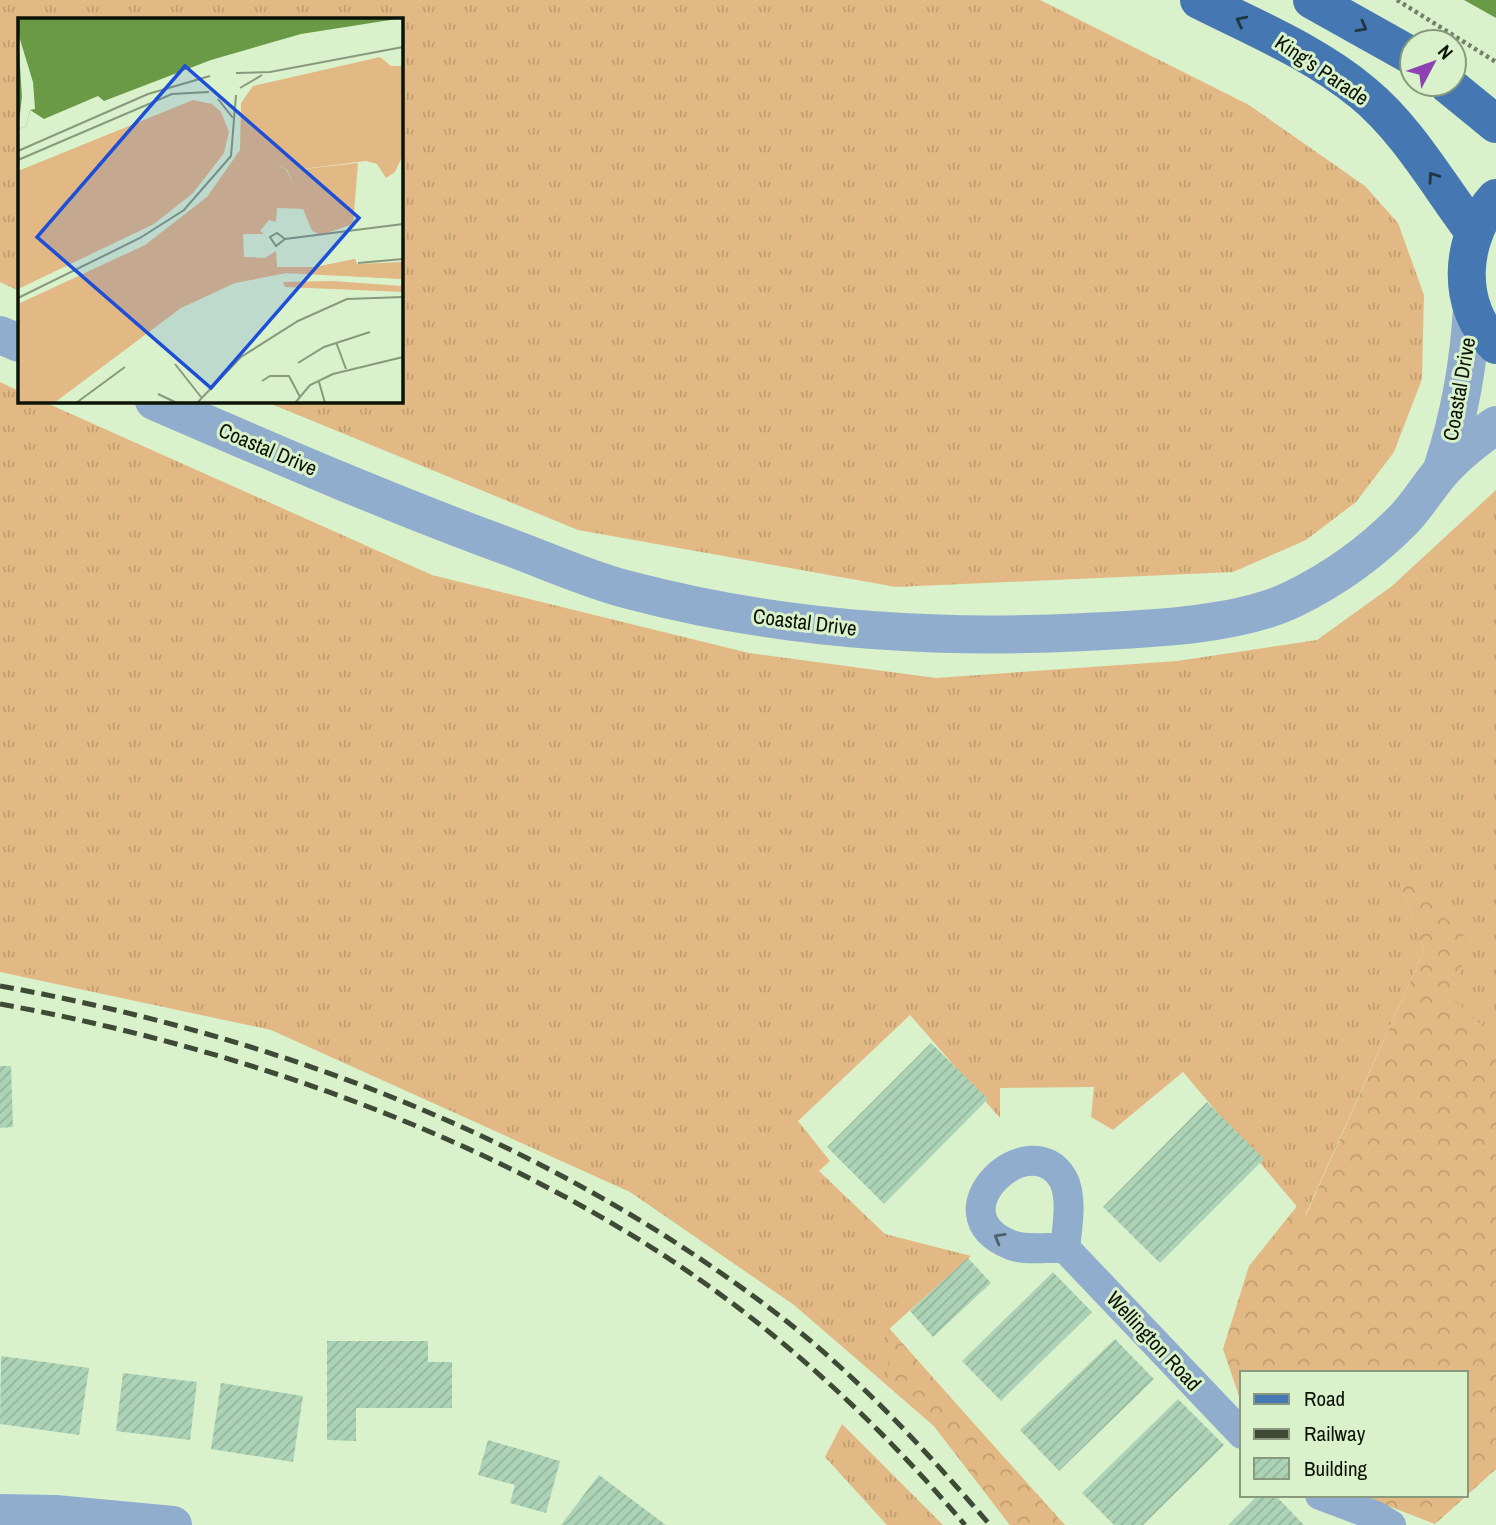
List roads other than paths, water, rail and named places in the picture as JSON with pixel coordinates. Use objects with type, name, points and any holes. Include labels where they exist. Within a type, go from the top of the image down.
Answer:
[{"type":"main road","name":"King's Parade","points":[[1199,0],[1301,51],[1364,94],[1408,140],[1474,232]]},
{"type":"main road","points":[[1312,0],[1398,48]]},
{"type":"main road","points":[[1464,98],[1496,124]]},
{"type":"main road","points":[[1496,198],[1474,232],[1467,257],[1467,285],[1472,307],[1489,339],[1496,345]]},
{"type":"street","name":"Coastal Drive","points":[[1441,471],[1455,429],[1465,383],[1472,307]]},
{"type":"street","points":[[0,335],[18,343]]},
{"type":"street","name":"Coastal Drive","points":[[156,402],[442,522],[627,590],[773,620],[886,631],[1024,635],[1134,629],[1247,615],[1288,602],[1326,582],[1366,554],[1408,515],[1441,471],[1464,449],[1496,425]]},
{"type":"street","name":"Wellington Road","points":[[1065,1248],[1240,1432]]},
{"type":"street","points":[[1325,1497],[1376,1516],[1391,1525]]},
{"type":"street","points":[[0,1513],[55,1514],[173,1525]]},
{"type":"water","points":[[1464,0],[1496,0],[1496,18]]},
{"type":"railway","points":[[0,986],[106,1008],[211,1035],[315,1068],[416,1107],[515,1152],[610,1203],[702,1260],[790,1324],[844,1370],[894,1420],[990,1525]]},
{"type":"railway","points":[[0,1004],[167,1042],[334,1094],[416,1126],[496,1162],[572,1201],[690,1273],[775,1337],[855,1408],[965,1525]]}]
